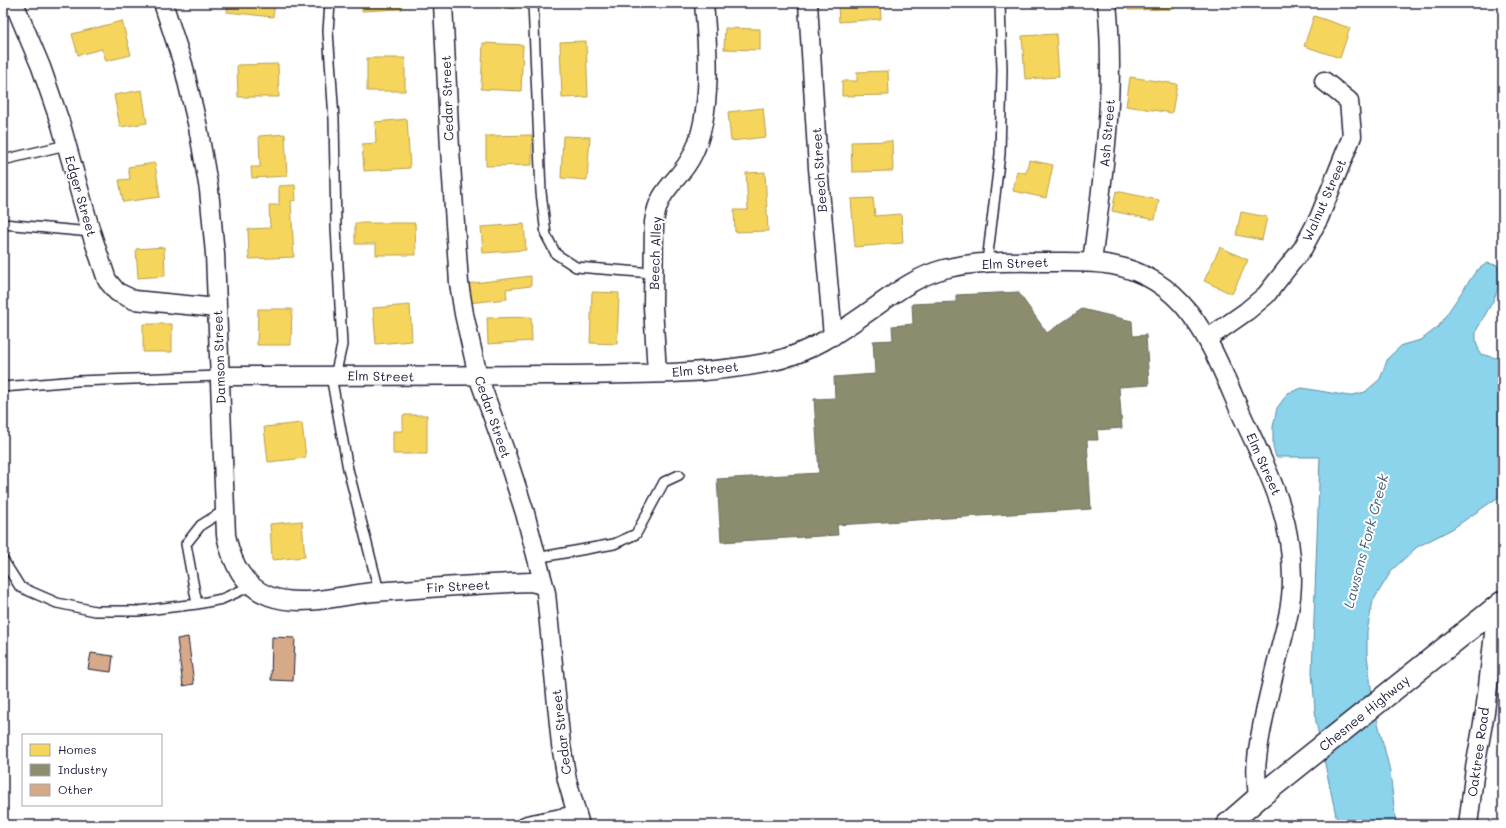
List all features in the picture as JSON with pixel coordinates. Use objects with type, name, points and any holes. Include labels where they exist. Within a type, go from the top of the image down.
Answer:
[{"type":"main road","name":"Chesnee Highway","points":[[1227,825],[1295,767],[1500,604]]},
{"type":"street","name":"Edger Street","points":[[14,3],[41,68],[107,280],[117,292],[134,300],[217,308]]},
{"type":"street","name":"Cedar Street","points":[[443,3],[450,149],[459,283],[467,329],[478,376],[506,451],[544,585],[549,611],[561,745],[567,780],[578,820]]},
{"type":"street","name":"Beech Alley","points":[[657,373],[653,273],[656,209],[667,187],[687,165],[694,152],[703,125],[708,45],[704,3]]},
{"type":"street","name":"Beech Street","points":[[808,3],[818,168],[833,336]]},
{"type":"street","name":"Ash Street","points":[[1092,262],[1108,130],[1111,70],[1107,3]]},
{"type":"street","name":"Damson Street","points":[[167,6],[198,127],[207,182],[215,254],[226,535],[230,554],[238,571],[251,586],[268,596],[286,601],[375,592]]},
{"type":"street","name":"Walnut Street","points":[[1207,339],[1247,311],[1266,295],[1303,248],[1319,218],[1352,136],[1349,101],[1324,81]]},
{"type":"street","name":"Elm Street","points":[[219,376],[478,376],[657,373],[770,362],[799,352],[833,336],[905,285],[924,276],[948,268],[987,262],[1092,262],[1129,269],[1163,286],[1188,309],[1207,339],[1277,490],[1286,519],[1292,580],[1290,610],[1274,671],[1256,763],[1258,798]]},
{"type":"street","name":"Fir Street","points":[[375,592],[451,585],[531,582],[544,585]]},
{"type":"street","name":"Oaktree Road","points":[[1468,825],[1475,768],[1485,712],[1500,604]]},
{"type":"street","points":[[527,825],[578,820]]},
{"type":"lane","points":[[330,3],[328,32],[334,119],[336,226],[342,345],[333,376],[348,469],[375,592]]},
{"type":"lane","points":[[533,3],[541,192],[546,235],[556,254],[576,267],[653,273]]},
{"type":"lane","points":[[987,262],[1000,154],[1002,70],[1000,3]]},
{"type":"lane","points":[[3,160],[66,145]]},
{"type":"lane","points":[[3,224],[91,232]]},
{"type":"lane","points":[[3,387],[77,381],[219,376]]},
{"type":"lane","points":[[536,558],[614,544],[636,534],[664,482],[679,475]]},
{"type":"lane","points":[[197,604],[186,544],[201,525],[225,510]]},
{"type":"lane","points":[[3,560],[20,587],[57,603],[95,611],[138,611],[197,604],[222,599],[251,586]]},
{"type":"water","name":"Lawsons Fork Creek","points":[[1487,263],[1497,265],[1502,279],[1493,301],[1476,331],[1476,341],[1480,354],[1496,358],[1503,357],[1503,494],[1452,529],[1417,547],[1392,570],[1373,601],[1367,631],[1367,655],[1373,703],[1390,771],[1396,825],[1338,825],[1316,722],[1312,672],[1320,457],[1276,457],[1273,447],[1273,427],[1277,408],[1288,393],[1302,388],[1349,396],[1365,392],[1380,379],[1388,358],[1402,345],[1421,340],[1438,327],[1476,271]]},
{"type":"building: Homes","points":[[228,3],[275,3],[273,17],[227,12]]},
{"type":"building: Homes","points":[[362,3],[402,3],[402,9],[362,11]]},
{"type":"building: Homes","points":[[486,3],[515,3],[514,9]]},
{"type":"building: Homes","points":[[880,3],[881,19],[839,22],[838,5]]},
{"type":"building: Homes","points":[[1128,3],[1174,3],[1174,9],[1128,10]]},
{"type":"building: Homes","points":[[1314,16],[1350,28],[1340,58],[1304,46]]},
{"type":"building: Homes","points":[[122,21],[131,55],[106,61],[102,49],[78,55],[72,34]]},
{"type":"building: Homes","points":[[725,28],[760,29],[760,50],[724,49]]},
{"type":"building: Homes","points":[[1056,34],[1059,77],[1025,79],[1022,36]]},
{"type":"building: Homes","points":[[586,41],[588,97],[562,98],[560,42]]},
{"type":"building: Homes","points":[[483,43],[523,45],[521,91],[481,89]]},
{"type":"building: Homes","points":[[367,58],[405,58],[405,91],[367,91]]},
{"type":"building: Homes","points":[[278,64],[279,97],[238,97],[237,65]]},
{"type":"building: Homes","points":[[888,71],[889,95],[842,96],[842,81],[857,81],[857,72]]},
{"type":"building: Homes","points":[[1130,77],[1177,84],[1172,113],[1126,106]]},
{"type":"building: Homes","points":[[142,90],[147,123],[120,127],[114,95]]},
{"type":"building: Homes","points":[[763,108],[766,137],[731,141],[728,112]]},
{"type":"building: Homes","points":[[407,119],[410,168],[364,171],[362,144],[376,143],[375,122]]},
{"type":"building: Homes","points":[[285,134],[287,176],[252,178],[251,167],[260,167],[259,136]]},
{"type":"building: Homes","points":[[532,135],[532,165],[486,166],[486,136]]},
{"type":"building: Homes","points":[[563,136],[590,137],[587,180],[561,178]]},
{"type":"building: Homes","points":[[892,141],[893,171],[852,172],[851,142]]},
{"type":"building: Homes","points":[[1029,160],[1053,165],[1046,198],[1013,191],[1017,171],[1026,173]]},
{"type":"building: Homes","points":[[155,163],[160,197],[123,202],[119,180],[130,179],[128,167]]},
{"type":"building: Homes","points":[[765,172],[768,231],[735,232],[734,210],[748,210],[746,173]]},
{"type":"building: Homes","points":[[295,185],[296,200],[291,201],[294,257],[249,259],[248,229],[270,228],[269,205],[279,205],[279,186]]},
{"type":"building: Homes","points":[[1116,191],[1159,200],[1155,220],[1112,211]]},
{"type":"building: Homes","points":[[873,198],[875,216],[901,214],[903,243],[855,247],[851,199]]},
{"type":"building: Homes","points":[[1241,212],[1267,217],[1262,240],[1236,235]]},
{"type":"building: Homes","points":[[355,223],[415,223],[416,255],[376,255],[376,244],[355,244]]},
{"type":"building: Homes","points":[[524,224],[526,250],[483,253],[481,227]]},
{"type":"building: Homes","points":[[164,247],[165,276],[138,278],[136,249]]},
{"type":"building: Homes","points":[[1220,247],[1248,260],[1232,294],[1204,281]]},
{"type":"building: Homes","points":[[531,276],[531,286],[506,289],[507,299],[468,303],[466,284]]},
{"type":"building: Homes","points":[[592,292],[619,293],[617,344],[590,343]]},
{"type":"building: Homes","points":[[410,305],[412,341],[376,344],[373,308]]},
{"type":"building: Homes","points":[[258,309],[292,309],[291,345],[257,345]]},
{"type":"building: Homes","points":[[531,317],[532,341],[488,344],[487,318]]},
{"type":"building: Homes","points":[[143,324],[172,324],[172,352],[143,352]]},
{"type":"building: Homes","points":[[403,415],[427,415],[427,454],[393,454],[393,431],[403,431]]},
{"type":"building: Homes","points":[[302,423],[306,458],[268,462],[264,427]]},
{"type":"building: Homes","points":[[302,521],[305,557],[272,560],[270,524]]},
{"type":"building: Industry","points":[[1018,292],[1047,333],[1082,309],[1132,321],[1133,336],[1146,335],[1149,385],[1119,387],[1122,428],[1097,430],[1098,440],[1087,440],[1091,509],[837,525],[838,535],[721,542],[717,479],[819,473],[814,399],[835,398],[834,377],[875,374],[873,341],[893,340],[892,326],[913,324],[912,304],[956,302],[956,295]]},
{"type":"building: Other","points":[[188,637],[194,684],[183,686],[177,639]]},
{"type":"building: Other","points":[[272,637],[295,638],[293,681],[271,680]]},
{"type":"building: Other","points":[[91,653],[113,656],[111,672],[88,669]]}]
